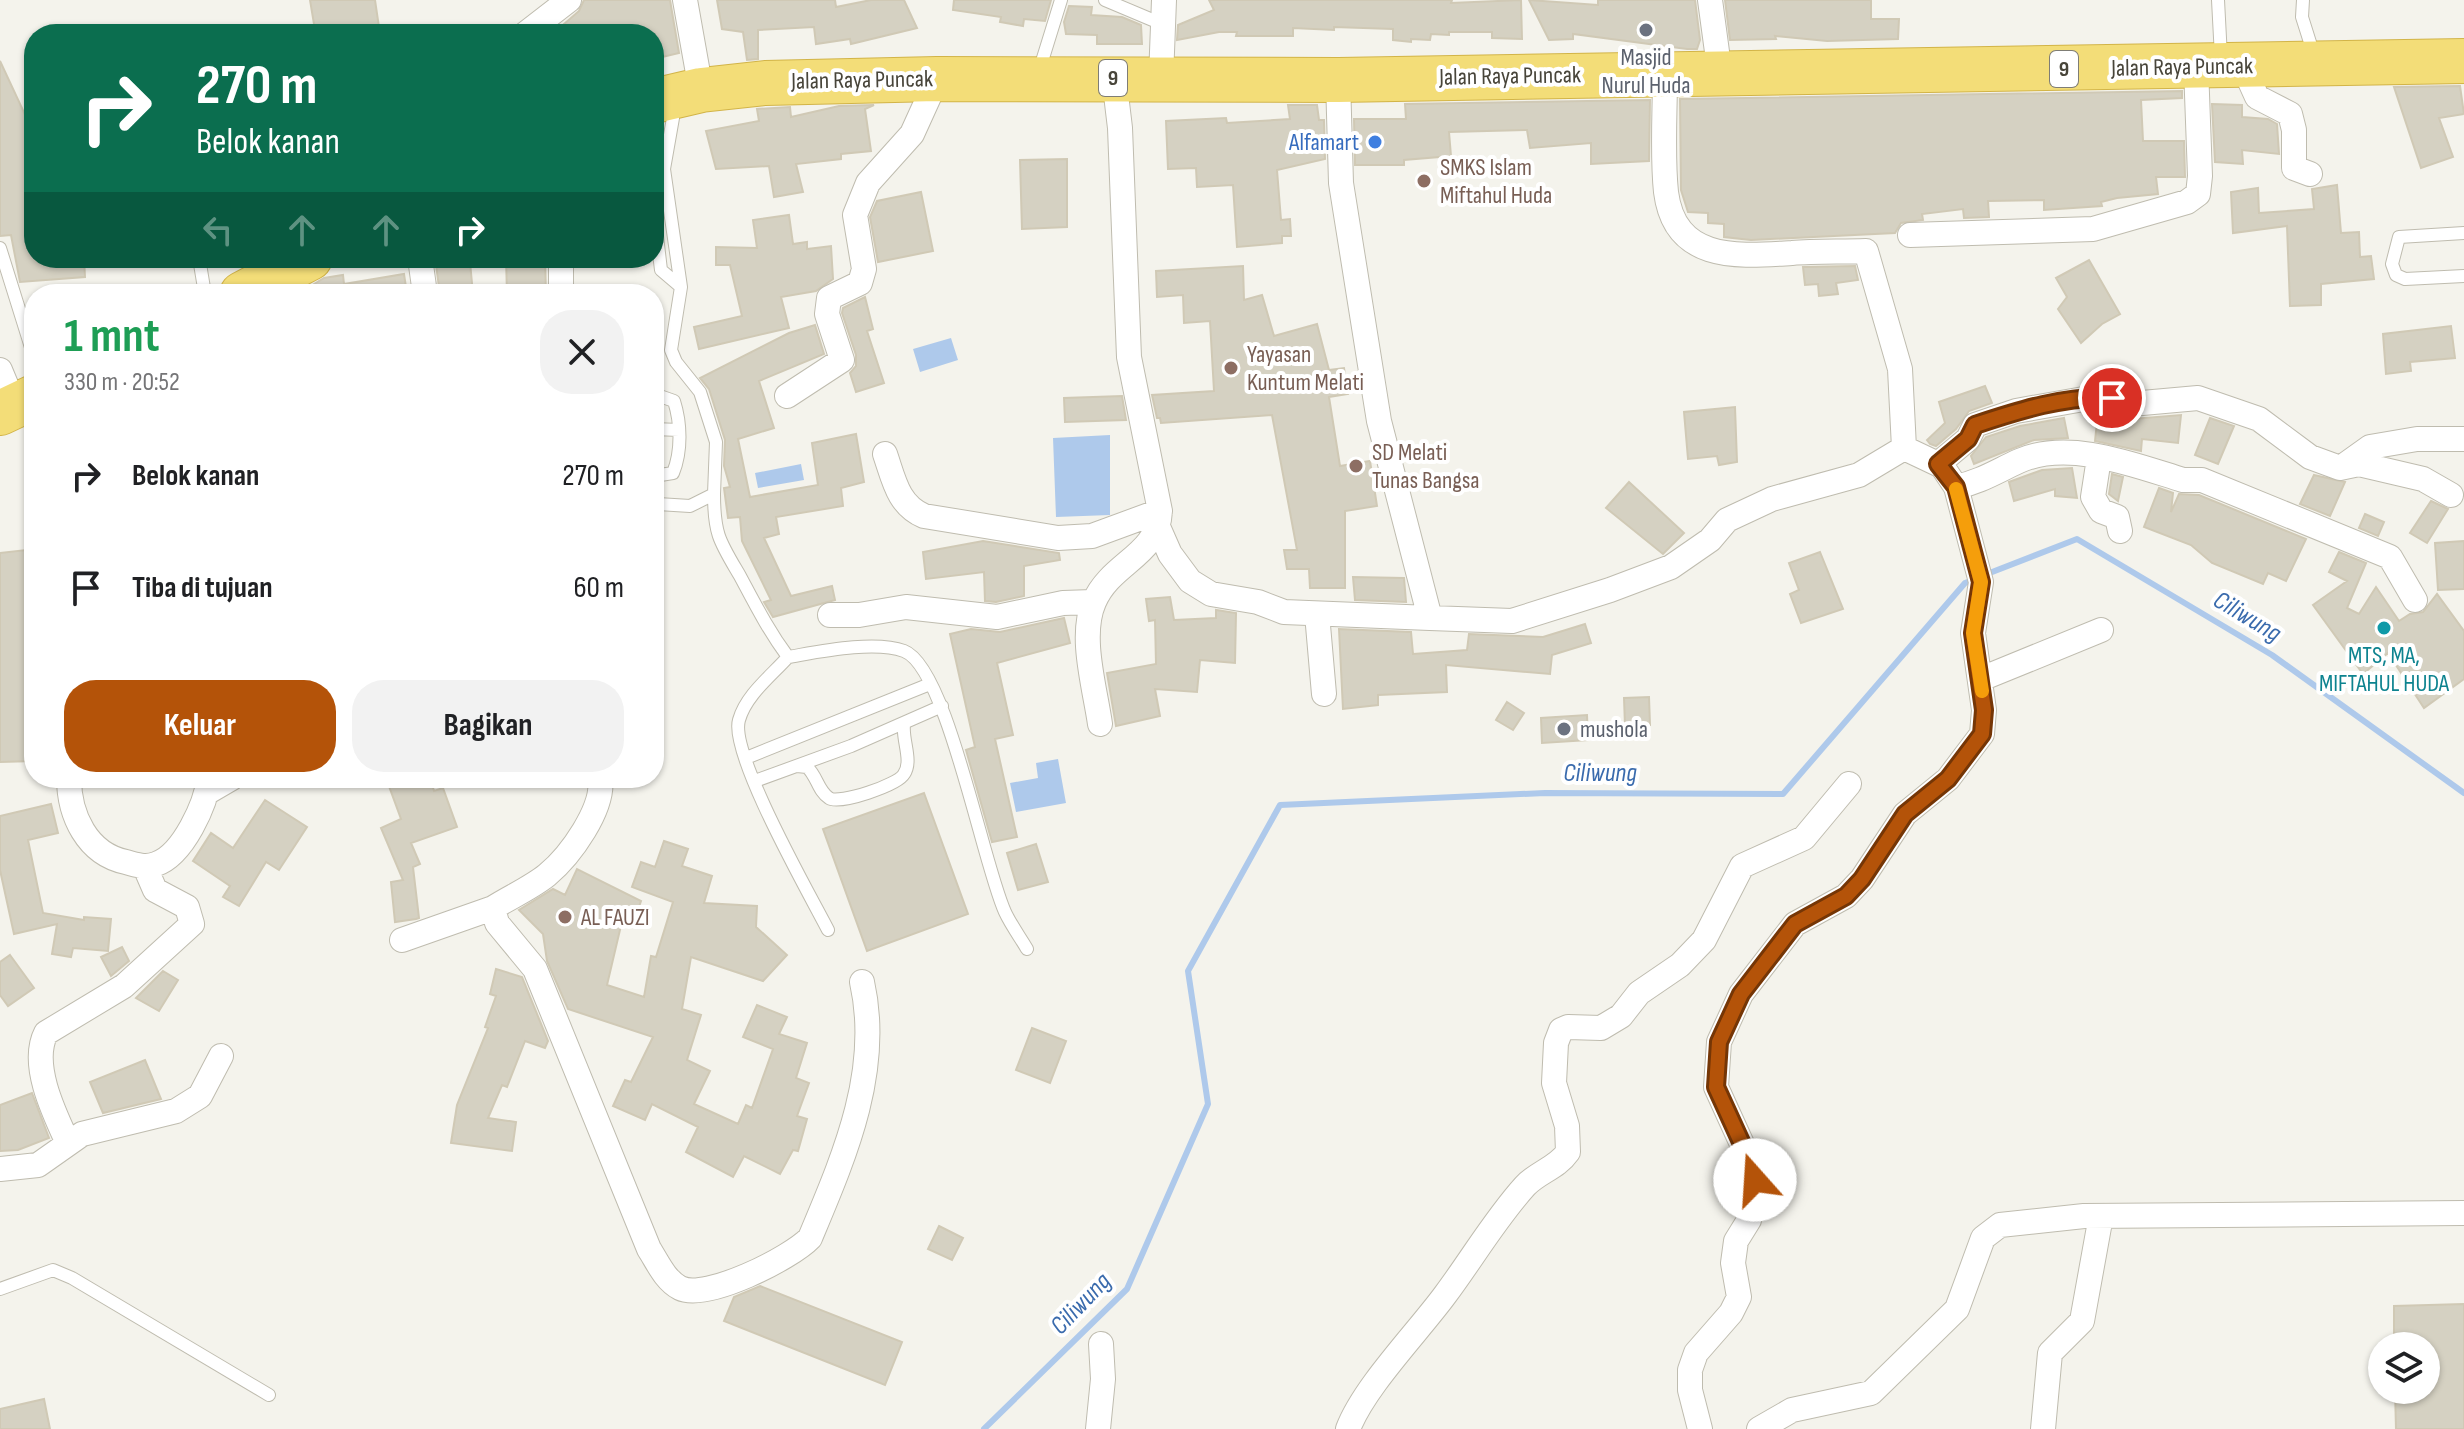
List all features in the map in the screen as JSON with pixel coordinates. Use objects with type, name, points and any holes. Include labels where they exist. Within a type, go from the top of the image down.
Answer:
[{"type":"highway","name":"Jalan Raya Puncak","points":[[676,95],[765,83],[937,79],[1338,80],[2464,61]]},
{"type":"highway","points":[[261,284],[291,268]]},
{"type":"street","points":[[538,24],[569,0]]},
{"type":"street","points":[[676,95],[685,0]]},
{"type":"street","points":[[1710,0],[1720,74]]},
{"type":"street","points":[[1161,78],[1163,12]]},
{"type":"street","points":[[1910,235],[2093,229],[2187,202],[2198,194],[2220,66],[2257,97],[2290,114],[2294,130],[2294,168],[2310,174]]},
{"type":"street","points":[[1665,75],[1666,192],[1677,225],[1689,237],[1720,255],[1866,251],[1900,369],[1904,448]]},
{"type":"street","points":[[1114,78],[1120,128],[1129,357],[1159,520],[1170,554],[1200,589],[1284,612],[1512,621],[1671,567],[1710,540],[1727,520],[1772,499],[1859,475],[1904,448]]},
{"type":"street","points":[[787,396],[842,360],[827,314],[829,298],[860,283],[864,269],[855,215],[868,183],[912,134],[937,79]]},
{"type":"street","points":[[1338,80],[1341,183],[1379,421],[1430,618]]},
{"type":"street","points":[[1938,464],[1968,439],[1975,425],[2016,411],[2095,397],[2131,404],[2198,398],[2259,419],[2310,457],[2340,468],[2359,464],[2423,479],[2451,495]]},
{"type":"street","points":[[2340,468],[2370,447],[2417,439],[2464,439]]},
{"type":"street","points":[[1700,1429],[1690,1390],[1690,1370],[1696,1353],[1731,1313],[1739,1297],[1733,1263],[1736,1241],[1749,1220],[1754,1191],[1747,1155],[1716,1087],[1719,1042],[1741,994],[1795,924],[1846,896],[1862,879],[1905,814],[1948,779],[1982,734],[1981,679],[1973,633],[1981,582],[1956,487],[1938,464],[1904,448]]},
{"type":"street","points":[[1956,487],[1999,473],[2020,461],[2069,453],[2183,480],[2202,480],[2390,557],[2415,600]]},
{"type":"street","points":[[885,454],[900,496],[910,510],[924,516],[1058,538],[1092,536],[1159,520]]},
{"type":"street","points":[[2099,458],[2093,497],[2101,511],[2117,517],[2120,531]]},
{"type":"street","points":[[1100,724],[1089,646],[1093,602],[1117,568],[1147,547],[1159,520]]},
{"type":"street","points":[[830,615],[859,615],[906,607],[997,617],[1063,603],[1093,602]]},
{"type":"street","points":[[1317,614],[1324,694]]},
{"type":"street","points":[[1981,679],[2101,630]]},
{"type":"street","points":[[1348,1429],[1382,1374],[1445,1295],[1495,1223],[1527,1184],[1551,1169],[1568,1152],[1567,1126],[1554,1083],[1556,1043],[1561,1030],[1568,1027],[1601,1028],[1621,1016],[1639,993],[1680,965],[1704,940],[1742,866],[1804,838],[1849,784]]},
{"type":"street","points":[[70,788],[74,816],[85,834],[112,859],[145,867],[159,863],[170,855],[190,831],[207,788]]},
{"type":"street","points":[[402,940],[493,908],[548,874],[593,818],[601,788]]},
{"type":"street","points":[[68,1143],[53,1111],[40,1054],[46,1033],[124,986],[192,924],[187,907],[155,890],[145,867]]},
{"type":"street","points":[[493,908],[497,923],[535,969],[649,1249],[669,1281],[683,1290],[704,1289],[746,1275],[799,1250],[810,1238],[861,1102],[870,1019],[862,982]]},
{"type":"street","points":[[0,1169],[38,1165],[82,1134],[176,1111],[200,1096],[221,1056]]},
{"type":"street","points":[[1759,1429],[1792,1410],[1871,1393],[1881,1386],[1916,1346],[1957,1309],[1976,1252],[1990,1229],[2011,1222],[2101,1216],[2464,1213]]},
{"type":"street","points":[[2043,1429],[2050,1353],[2082,1321],[2101,1216]]},
{"type":"street","points":[[1098,1429],[1103,1379],[1101,1344]]},
{"type":"lane","points":[[1037,78],[1061,0]]},
{"type":"lane","points":[[1105,0],[1163,12]]},
{"type":"lane","points":[[2218,0],[2220,66]]},
{"type":"lane","points":[[2303,0],[2302,17],[2317,65]]},
{"type":"lane","points":[[676,95],[664,169],[681,287],[671,350],[676,362],[700,392],[716,442],[714,524],[723,551],[760,616],[788,657]]},
{"type":"lane","points":[[2464,233],[2401,236],[2396,240],[2392,264],[2396,275],[2405,279],[2464,276]]},
{"type":"lane","points":[[0,248],[24,325]]},
{"type":"lane","points":[[661,268],[681,287]]},
{"type":"lane","points":[[664,398],[674,401],[679,430],[678,460],[673,473],[664,474]]},
{"type":"lane","points":[[664,429],[679,430]]},
{"type":"lane","points":[[664,504],[690,506],[714,494]]},
{"type":"lane","points":[[828,930],[781,841],[746,758],[737,724],[745,704],[788,657],[862,648],[905,651],[919,665],[942,706],[1005,912],[1027,949]]},
{"type":"lane","points":[[746,758],[930,684]]},
{"type":"lane","points":[[755,781],[904,725],[942,706]]},
{"type":"lane","points":[[797,766],[807,767],[826,797],[839,802],[897,780],[905,773],[908,759],[903,747],[904,725]]},
{"type":"lane","points":[[0,1289],[53,1270],[269,1395]]},
{"type":"water","points":[[951,338],[958,360],[920,372],[913,349]]},
{"type":"water","points":[[1110,435],[1110,515],[1056,517],[1053,438]]},
{"type":"water","points":[[801,464],[804,480],[758,488],[755,473]]},
{"type":"water","points":[[1058,759],[1066,803],[1016,812],[1010,783],[1038,778],[1036,763]]},
{"type":"building","points":[[310,0],[375,0],[379,24],[314,24]]},
{"type":"building","points":[[584,0],[670,0],[679,53],[664,57],[664,24],[564,24],[579,11]]},
{"type":"building","points":[[717,0],[835,0],[836,7],[871,0],[904,0],[917,28],[851,44],[850,39],[816,44],[814,27],[758,30],[758,59],[747,60],[743,32],[722,29]]},
{"type":"building","points":[[954,0],[1051,0],[1045,21],[1024,19],[1023,26],[1000,22],[1001,17],[953,10]]},
{"type":"building","points":[[1209,0],[1452,0],[1451,3],[1521,0],[1522,39],[1492,38],[1492,32],[1449,32],[1449,35],[1431,34],[1430,40],[1411,39],[1411,42],[1393,40],[1393,29],[1334,27],[1334,30],[1293,28],[1293,36],[1236,36],[1237,32],[1219,32],[1177,40],[1178,25],[1214,10]]},
{"type":"building","name":"Masjid Nurul Huda","points":[[1529,0],[1598,5],[1598,0],[1695,0],[1700,40],[1697,49],[1687,49],[1573,34],[1573,39],[1549,40]]},
{"type":"building","points":[[1725,0],[1871,0],[1871,19],[1899,19],[1898,39],[1827,41],[1775,36],[1776,39],[1730,40]]},
{"type":"building","points":[[1069,6],[1092,7],[1091,15],[1122,17],[1141,25],[1142,44],[1097,44],[1097,35],[1066,34],[1064,22]]},
{"type":"building","points":[[0,61],[24,113],[24,268],[85,268],[85,277],[20,282],[11,235],[0,236]]},
{"type":"building","points":[[2460,86],[2464,114],[2439,118],[2453,157],[2421,168],[2394,87]]},
{"type":"building","points":[[2182,91],[2182,98],[2141,100],[2143,141],[2184,141],[2185,177],[2156,177],[2158,194],[2117,198],[2101,202],[2102,206],[2044,210],[2044,200],[1988,201],[1989,217],[1964,218],[1963,209],[1922,214],[1923,220],[1901,223],[1895,233],[1751,240],[1724,237],[1724,224],[1708,223],[1708,213],[1688,212],[1681,190],[1680,99]]},
{"type":"building","points":[[1650,100],[1649,161],[1591,164],[1591,143],[1530,148],[1527,130],[1449,132],[1451,156],[1404,160],[1404,165],[1355,165],[1354,119],[1406,119],[1405,104]]},
{"type":"building","points":[[2212,104],[2242,105],[2242,117],[2268,119],[2277,124],[2279,154],[2242,150],[2243,164],[2215,162]]},
{"type":"building","points":[[874,105],[865,109],[871,151],[841,154],[841,159],[796,164],[803,192],[774,197],[769,166],[716,169],[706,131],[759,121],[757,109],[790,107],[791,117],[839,106]]},
{"type":"building","points":[[1288,105],[1317,105],[1319,120],[1324,120],[1325,159],[1277,170],[1281,220],[1290,219],[1291,236],[1282,236],[1282,243],[1237,247],[1233,185],[1197,187],[1196,168],[1168,169],[1166,121],[1226,118],[1227,123],[1290,119]]},
{"type":"building","points":[[1067,159],[1067,227],[1022,229],[1020,160]]},
{"type":"building","points":[[2337,185],[2341,233],[2359,232],[2360,257],[2371,256],[2374,279],[2321,284],[2321,305],[2290,306],[2287,226],[2233,233],[2231,192],[2258,188],[2259,213],[2314,209],[2312,189]]},
{"type":"building","points":[[921,192],[933,251],[878,262],[870,217],[877,201]]},
{"type":"building","points":[[789,215],[793,244],[807,242],[807,249],[831,246],[833,279],[816,291],[781,297],[789,328],[699,349],[694,327],[742,316],[730,265],[716,265],[716,247],[757,248],[753,220]]},
{"type":"building","points":[[2089,260],[2120,314],[2102,324],[2081,343],[2058,309],[2067,297],[2056,278]]},
{"type":"building","points":[[1243,266],[1244,300],[1262,295],[1274,336],[1317,324],[1329,370],[1344,368],[1348,394],[1329,397],[1340,466],[1370,461],[1377,506],[1345,511],[1345,588],[1310,588],[1309,569],[1287,569],[1284,550],[1297,550],[1272,415],[1161,423],[1157,418],[1152,395],[1214,391],[1210,321],[1184,323],[1183,295],[1157,297],[1156,271]]},
{"type":"building","points":[[1855,266],[1858,280],[1836,283],[1838,294],[1819,296],[1818,284],[1805,285],[1803,267]]},
{"type":"building","points":[[436,268],[471,268],[472,284],[439,284]]},
{"type":"building","points":[[506,268],[545,268],[546,284],[507,284]]},
{"type":"building","points":[[404,274],[406,284],[344,284]]},
{"type":"building","points":[[343,275],[344,284],[314,284],[324,278]]},
{"type":"building","points":[[865,297],[873,329],[867,331],[884,383],[856,392],[850,373],[856,366],[856,355],[842,313],[843,308]]},
{"type":"building","points":[[815,325],[824,354],[759,381],[774,428],[738,439],[750,497],[818,485],[812,443],[856,434],[864,482],[841,488],[843,506],[776,517],[779,534],[764,538],[791,596],[832,586],[835,600],[773,617],[764,602],[771,600],[742,541],[740,517],[728,518],[724,488],[730,487],[724,466],[725,440],[709,389],[700,378],[789,333]]},
{"type":"building","points":[[2451,326],[2455,358],[2410,362],[2411,371],[2386,374],[2383,334]]},
{"type":"building","points":[[1985,386],[1992,403],[1969,411],[1956,429],[1936,446],[1930,444],[1927,440],[1945,423],[1939,402]]},
{"type":"building","points":[[1122,396],[1126,420],[1065,422],[1064,398]]},
{"type":"building","points":[[1735,407],[1737,462],[1719,465],[1717,456],[1688,459],[1684,412]]},
{"type":"building","points":[[2098,413],[2132,419],[2181,415],[2178,443],[2142,439],[2141,451],[2095,441]]},
{"type":"building","points":[[2064,418],[2068,438],[2034,440],[1974,464],[1971,456],[1986,437],[2020,426]]},
{"type":"building","points":[[2210,418],[2234,426],[2218,464],[2195,455]]},
{"type":"building","points":[[2072,468],[2077,498],[2055,496],[2055,489],[2014,501],[2009,482],[2042,470]]},
{"type":"building","points":[[2112,474],[2123,477],[2118,501],[2109,494]]},
{"type":"building","points":[[2314,475],[2345,482],[2330,516],[2300,504]]},
{"type":"building","points":[[1629,482],[1684,533],[1663,554],[1606,508]]},
{"type":"building","points":[[2159,488],[2173,493],[2171,512],[2179,494],[2199,495],[2306,539],[2286,581],[2268,573],[2263,584],[2212,563],[2191,545],[2144,527]]},
{"type":"building","points":[[2431,501],[2448,509],[2427,543],[2410,533]]},
{"type":"building","points":[[2365,514],[2384,522],[2378,536],[2359,528]]},
{"type":"building","points":[[983,541],[1059,553],[1060,560],[1024,566],[1024,596],[996,602],[985,601],[984,572],[926,579],[923,552]]},
{"type":"building","points":[[2464,541],[2464,589],[2438,590],[2435,543]]},
{"type":"building","points":[[24,550],[24,761],[0,762],[0,553]]},
{"type":"building","points":[[1820,552],[1843,609],[1801,623],[1790,594],[1799,590],[1789,563]]},
{"type":"building","points":[[2339,552],[2366,563],[2347,608],[2359,614],[2376,587],[2399,621],[2410,614],[2423,612],[2437,594],[2464,631],[2464,679],[2424,708],[2388,653],[2363,674],[2313,605],[2347,581],[2329,572]]},
{"type":"building","points":[[1353,577],[1404,578],[1406,602],[1355,600]]},
{"type":"building","points":[[1170,597],[1174,620],[1216,618],[1216,610],[1236,613],[1235,663],[1200,660],[1197,692],[1155,689],[1160,716],[1116,726],[1107,673],[1156,664],[1155,620],[1149,621],[1146,599]]},
{"type":"building","points":[[1064,618],[1070,643],[997,663],[1013,735],[995,739],[1017,837],[992,842],[966,750],[975,747],[950,634],[971,629],[1000,632]]},
{"type":"building","points":[[1585,624],[1591,643],[1552,655],[1550,674],[1446,665],[1447,692],[1378,695],[1378,705],[1343,709],[1339,629],[1411,632],[1413,654],[1467,650],[1469,634],[1543,637]]},
{"type":"building","points":[[1649,697],[1650,725],[1625,726],[1624,698]]},
{"type":"building","points":[[1507,702],[1524,713],[1513,730],[1496,720]]},
{"type":"building","name":"mushola","points":[[1587,715],[1588,740],[1542,743],[1541,718]]},
{"type":"building","points":[[390,788],[433,788],[434,791],[443,788],[457,827],[411,843],[420,864],[413,867],[419,918],[395,922],[391,882],[403,880],[381,828],[401,819]]},
{"type":"building","points":[[924,793],[968,914],[867,951],[823,829]]},
{"type":"building","points":[[265,800],[307,827],[279,870],[266,862],[239,906],[223,897],[230,886],[193,861],[211,833],[233,848]]},
{"type":"building","points":[[51,804],[58,833],[28,840],[43,913],[84,920],[84,917],[111,919],[108,951],[73,948],[71,957],[52,954],[57,924],[14,934],[0,870],[0,816]]},
{"type":"building","points":[[664,841],[688,849],[682,866],[712,876],[704,903],[757,906],[756,927],[787,955],[763,981],[691,957],[682,1009],[701,1015],[687,1060],[710,1071],[694,1104],[738,1124],[746,1105],[752,1108],[773,1049],[743,1037],[757,1005],[787,1017],[779,1034],[807,1043],[796,1078],[809,1083],[797,1116],[807,1119],[798,1151],[793,1150],[780,1174],[744,1156],[733,1177],[686,1152],[698,1127],[652,1104],[645,1120],[613,1106],[625,1080],[631,1082],[653,1037],[568,1009],[547,961],[543,934],[519,910],[553,889],[565,895],[577,869],[641,901],[634,921],[623,917],[607,985],[644,997],[651,956],[656,957],[673,902],[632,887],[641,862],[655,867]]},
{"type":"building","points":[[1036,844],[1048,882],[1018,890],[1007,853]]},
{"type":"building","points":[[122,947],[129,961],[111,976],[101,957]]},
{"type":"building","points":[[10,955],[34,988],[8,1006],[0,995],[0,962]]},
{"type":"building","points":[[496,969],[522,977],[548,1041],[545,1048],[525,1041],[507,1087],[502,1085],[488,1118],[516,1122],[512,1151],[451,1143],[457,1105],[488,1028],[485,1027],[496,996],[490,994]]},
{"type":"building","points":[[163,971],[178,980],[159,1011],[136,998]]},
{"type":"building","points":[[1032,1028],[1066,1041],[1050,1083],[1016,1070]]},
{"type":"building","points":[[145,1060],[161,1099],[103,1113],[90,1082]]},
{"type":"building","points":[[32,1093],[49,1138],[18,1150],[0,1151],[0,1105]]},
{"type":"building","points":[[939,1226],[963,1238],[952,1260],[928,1249]]},
{"type":"building","points":[[760,1286],[902,1342],[885,1385],[724,1321],[734,1297]]},
{"type":"building","points":[[2464,1304],[2464,1429],[2396,1429],[2395,1404],[2440,1404],[2440,1332],[2394,1332],[2394,1306]]},
{"type":"building","points":[[44,1399],[50,1429],[0,1429],[0,1409]]},
{"type":"waterway","name":"Ciliwung","points":[[1987,574],[2077,539],[2272,655],[2464,793]]},
{"type":"waterway","name":"Ciliwung","points":[[984,1429],[1127,1289],[1208,1104],[1188,971],[1280,805],[1545,793],[1783,794],[1965,583],[1973,580]]},
{"type":"slow traffic","points":[[1956,489],[1981,582],[1973,616],[1973,633],[1982,691]]},
{"type":"place","name":"Masjid Nurul Huda","points":[[1646,30]]},
{"type":"place","name":"Alfamart","points":[[1375,142]]},
{"type":"place","name":"SMKS Islam Miftahul Huda","points":[[1424,181]]},
{"type":"place","name":"Yayasan Kuntum Melati","points":[[1231,368]]},
{"type":"place","name":"SD Melati Tunas Bangsa","points":[[1356,466]]},
{"type":"place","name":"MTS, MA, MIFTAHUL HUDA","points":[[2384,628]]},
{"type":"place","name":"mushola","points":[[1564,729]]},
{"type":"place","name":"AL FAUZI","points":[[565,917]]},
{"type":"route","points":[[1755,1180],[1716,1087],[1719,1042],[1741,994],[1795,924],[1846,896],[1862,879],[1905,814],[1948,779],[1982,734],[1984,710],[1973,633],[1973,616],[1981,582],[1956,487],[1938,464],[1968,439],[1975,425],[2016,411],[2095,397],[2112,398]]}]
